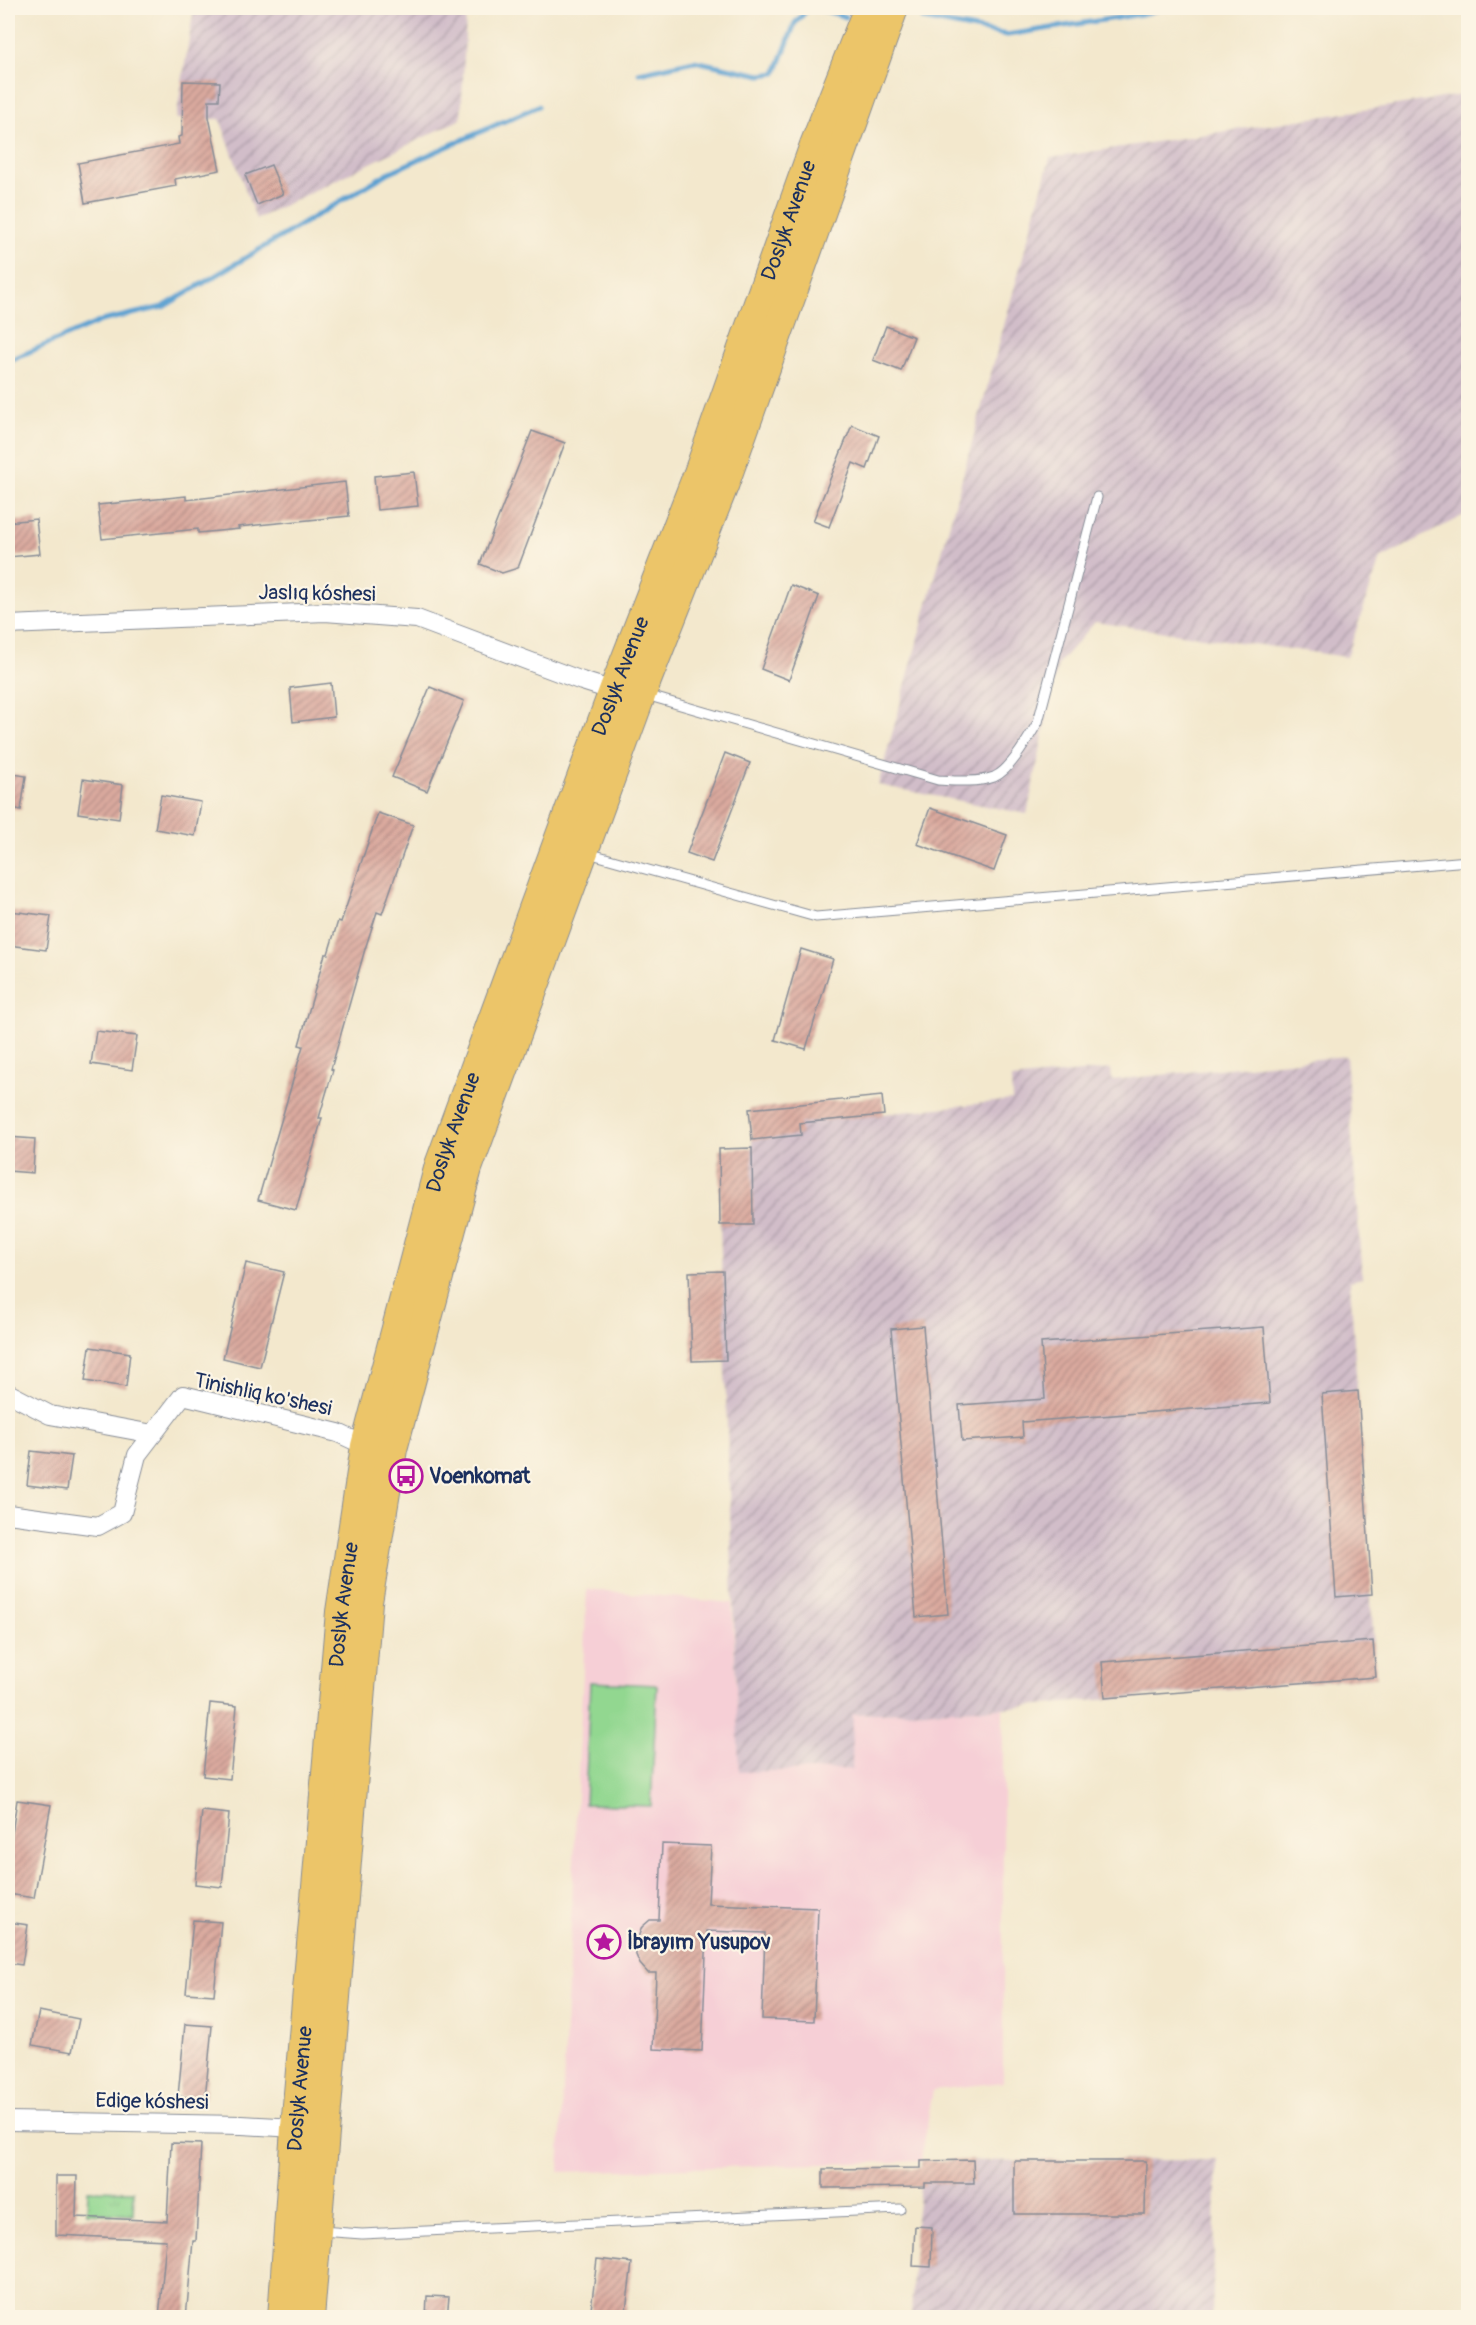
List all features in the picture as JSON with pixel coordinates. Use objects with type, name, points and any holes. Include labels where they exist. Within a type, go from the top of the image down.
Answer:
[{"type":"main road","name":"Doslyk Avenue","points":[[712,478],[815,145],[869,8]]},
{"type":"main road","name":"Doslyk Avenue","points":[[283,2318],[296,2128],[341,1612],[366,1446],[440,1166],[712,478],[893,8]]},
{"type":"main road","name":"Doslyk Avenue","points":[[309,2318],[367,1602],[392,1449],[467,1168],[583,852],[627,692]]},
{"type":"street","name":"Jaslıq kóshesi","points":[[8,625],[325,612],[417,619],[582,681],[627,692]]},
{"type":"street","points":[[8,1393],[50,1415],[153,1434]]},
{"type":"street","name":"Tinishliq ko'shesi","points":[[8,1514],[98,1526],[122,1513],[137,1455],[183,1395],[338,1433],[366,1446]]},
{"type":"street","name":"Edige kóshesi","points":[[8,2121],[296,2128]]},
{"type":"lane","points":[[627,692],[938,780],[966,781],[995,776],[1020,752],[1038,722],[1097,497]]},
{"type":"lane","points":[[583,852],[816,917],[1468,861]]},
{"type":"lane","points":[[316,2231],[362,2234],[900,2209]]},
{"type":"shaded area","points":[[194,8],[417,8],[466,16],[461,119],[256,219],[220,119],[176,119]]},
{"type":"shaded area","points":[[1468,94],[1468,513],[1380,559],[1347,657],[1095,622],[1058,664],[1027,814],[878,785],[1050,158]]},
{"type":"shaded area","points":[[1346,1056],[1362,1278],[1350,1281],[1376,1677],[1003,1708],[853,1714],[852,1769],[739,1772],[720,1225],[753,1224],[752,1140],[800,1135],[800,1123],[1012,1100],[1011,1079],[1111,1069],[1112,1080]]},
{"type":"shaded area","points":[[587,1589],[732,1603],[740,1772],[852,1714],[1003,1708],[1003,2082],[933,2090],[921,2161],[559,2172]]},
{"type":"shaded area","points":[[1217,2160],[1212,2317],[911,2318],[915,2226],[921,2161]]},
{"type":"green space","points":[[590,1682],[657,1685],[651,1806],[585,1804]]},
{"type":"green space","points":[[88,2190],[134,2191],[133,2215],[87,2213]]},
{"type":"building","points":[[183,81],[220,82],[219,100],[209,100],[209,117],[220,170],[175,179],[176,186],[85,203],[78,163],[179,144],[178,137],[182,136]]},
{"type":"building","points":[[271,165],[283,194],[257,205],[245,175]]},
{"type":"building","points":[[886,326],[914,337],[901,371],[873,360]]},
{"type":"building","points":[[852,425],[879,436],[867,469],[853,463],[829,527],[813,521]]},
{"type":"building","points":[[532,431],[565,443],[518,568],[502,573],[480,564]]},
{"type":"building","points":[[414,472],[418,506],[377,510],[374,476]]},
{"type":"building","points":[[345,482],[349,516],[198,533],[198,529],[102,539],[98,505],[186,496],[186,500]]},
{"type":"building","points":[[36,519],[40,554],[8,557],[8,522]]},
{"type":"building","points":[[791,585],[819,596],[789,680],[761,669]]},
{"type":"building","points":[[331,683],[334,717],[293,722],[290,688]]},
{"type":"building","points":[[430,687],[464,701],[427,791],[392,777]]},
{"type":"building","points":[[725,753],[750,763],[712,862],[687,853]]},
{"type":"building","points":[[8,773],[26,776],[21,810],[8,807]]},
{"type":"building","points":[[83,779],[123,785],[119,819],[78,813]]},
{"type":"building","points":[[161,795],[201,802],[195,836],[155,829]]},
{"type":"building","points":[[930,808],[1007,835],[994,871],[917,844]]},
{"type":"building","points":[[378,813],[413,825],[382,914],[377,912],[365,949],[331,1069],[333,1070],[319,1118],[322,1118],[296,1210],[258,1200],[303,1046],[299,1045],[325,954],[328,954],[338,921],[341,922]]},
{"type":"building","points":[[10,911],[51,916],[46,950],[8,945]]},
{"type":"building","points":[[801,949],[833,959],[806,1049],[775,1040]]},
{"type":"building","points":[[96,1031],[137,1036],[132,1070],[91,1064]]},
{"type":"building","points":[[882,1096],[884,1115],[800,1123],[801,1135],[752,1140],[749,1109]]},
{"type":"building","points":[[8,1137],[35,1139],[33,1173],[8,1171]]},
{"type":"building","points":[[752,1148],[753,1225],[720,1225],[719,1149]]},
{"type":"building","points":[[246,1263],[284,1272],[260,1367],[223,1358]]},
{"type":"building","points":[[723,1271],[726,1360],[692,1361],[689,1272]]},
{"type":"building","points":[[923,1326],[948,1614],[916,1617],[891,1329]]},
{"type":"building","points":[[1264,1327],[1270,1403],[1022,1422],[1023,1437],[962,1441],[959,1405],[1045,1399],[1041,1343]]},
{"type":"building","points":[[90,1347],[130,1353],[126,1387],[85,1381]]},
{"type":"building","points":[[1358,1391],[1372,1594],[1336,1597],[1322,1394]]},
{"type":"building","points":[[31,1451],[72,1456],[67,1490],[27,1485]]},
{"type":"building","points":[[1373,1641],[1376,1677],[1105,1698],[1102,1662]]},
{"type":"building","points":[[210,1703],[237,1706],[230,1779],[203,1776]]},
{"type":"building","points":[[17,1800],[51,1805],[34,1898],[8,1894],[8,1853]]},
{"type":"building","points":[[202,1811],[229,1814],[222,1887],[195,1884]]},
{"type":"building","points":[[662,1844],[711,1846],[708,1904],[818,1908],[814,2021],[762,2019],[765,1933],[707,1931],[702,2051],[653,2049],[656,1973],[648,1973],[640,1964],[635,1945],[642,1927],[650,1920],[659,1920]]},
{"type":"building","points":[[193,1920],[221,1922],[214,1995],[186,1993]]},
{"type":"building","points":[[8,1922],[28,1925],[22,1965],[8,1963]]},
{"type":"building","points":[[39,2011],[79,2019],[72,2052],[32,2045]]},
{"type":"building","points":[[185,2024],[212,2026],[205,2099],[178,2096]]},
{"type":"building","points":[[171,2143],[201,2144],[196,2241],[193,2241],[186,2318],[159,2318],[166,2240],[56,2235],[56,2176],[77,2176],[76,2217],[167,2221]]},
{"type":"building","points":[[973,2160],[974,2183],[925,2183],[925,2187],[823,2188],[823,2169],[921,2168],[921,2161]]},
{"type":"building","points":[[1014,2161],[1146,2161],[1145,2214],[1014,2214]]},
{"type":"building","points":[[915,2226],[932,2227],[931,2267],[913,2266]]},
{"type":"building","points":[[597,2259],[632,2263],[625,2318],[590,2318]]},
{"type":"building","points":[[427,2296],[449,2297],[447,2318],[426,2318]]},
{"type":"waterway","points":[[639,73],[694,61],[761,75],[776,73],[795,23],[809,8]]},
{"type":"waterway","points":[[817,8],[846,17]]},
{"type":"waterway","points":[[923,19],[1007,35],[1148,13],[1162,8]]},
{"type":"waterway","points":[[8,361],[101,321],[163,307],[388,173],[538,106]]},
{"type":"place","name":"Voenkomat","points":[[406,1476]]},
{"type":"place","name":"İbrayım Yusupov","points":[[604,1942]]}]
